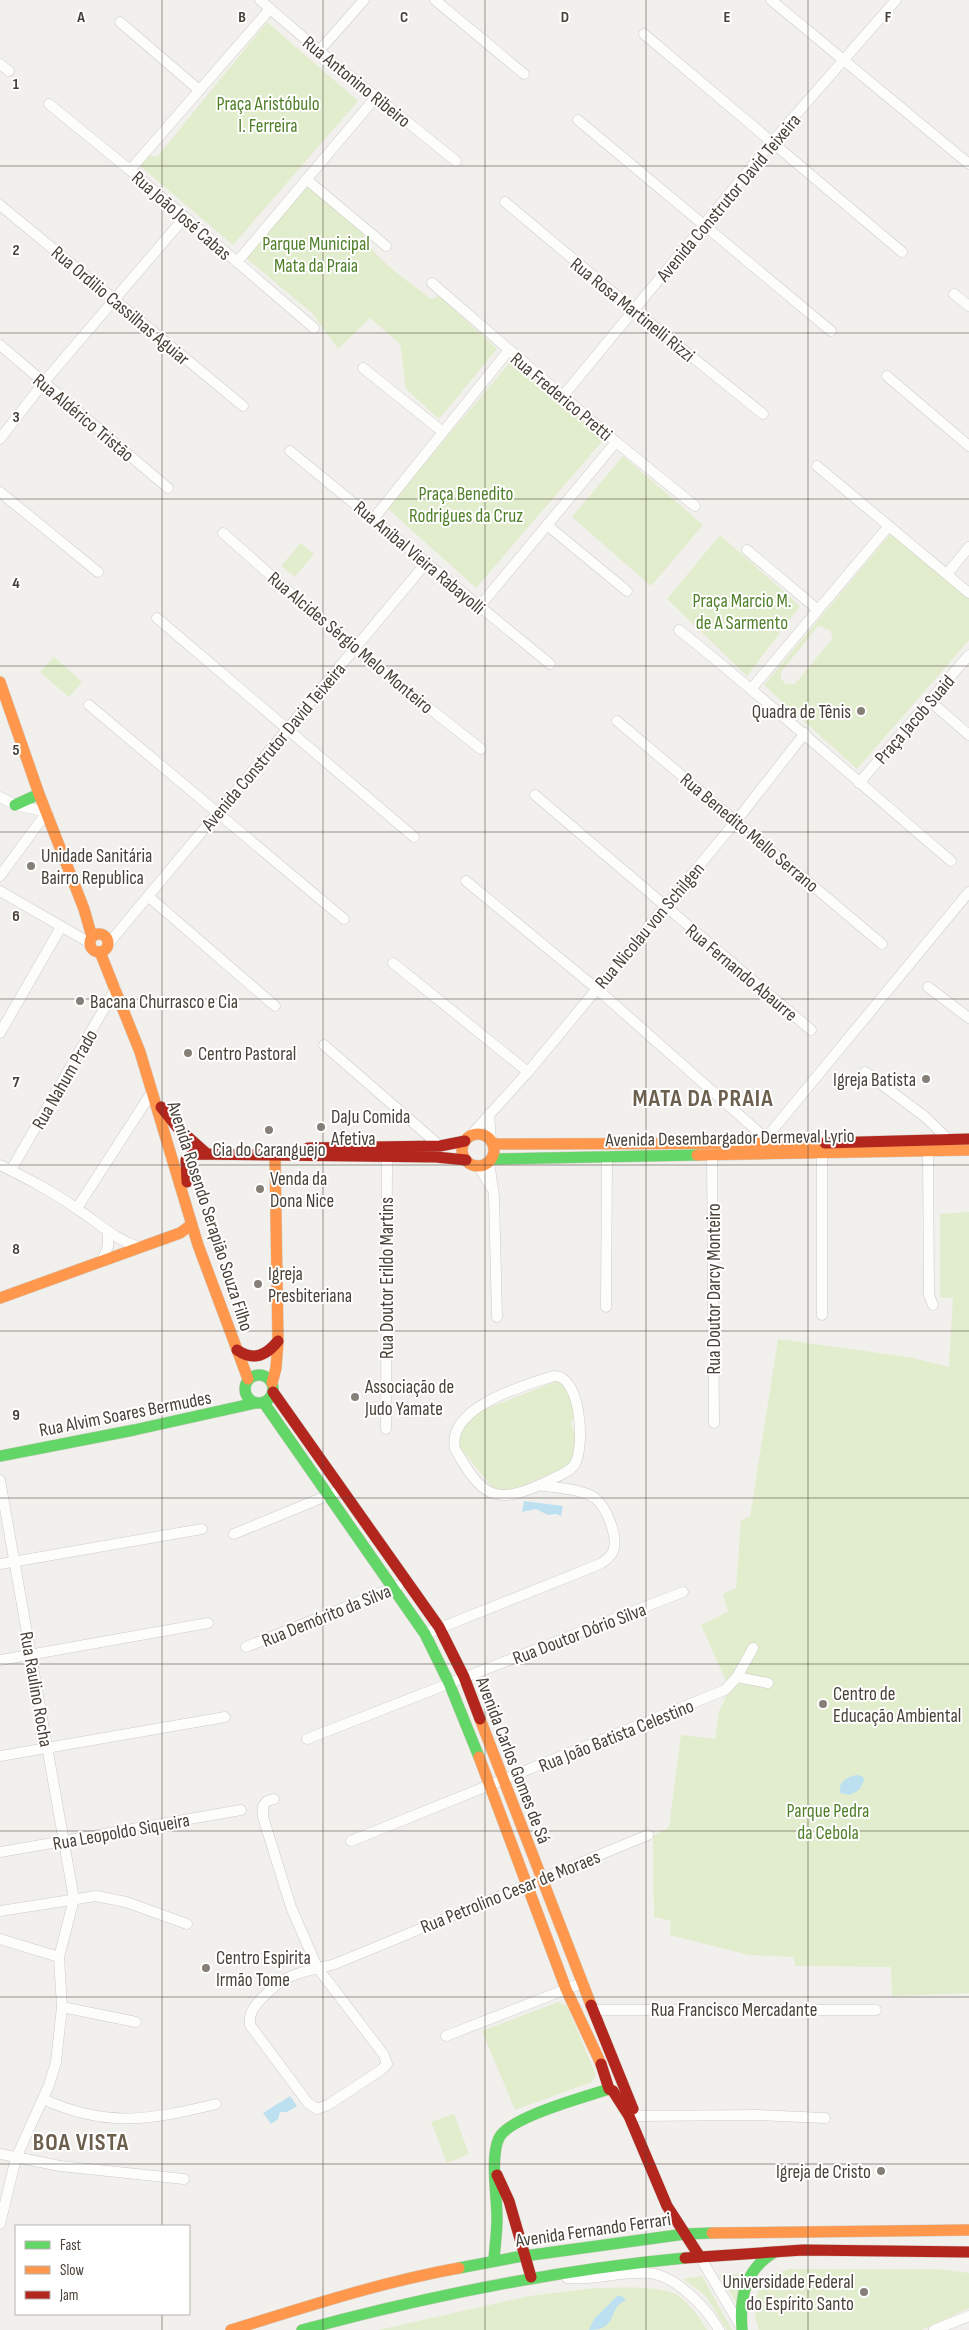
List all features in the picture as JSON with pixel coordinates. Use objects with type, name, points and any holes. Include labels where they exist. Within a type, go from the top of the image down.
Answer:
[{"type":"street","name":"Rua Antonino Ribeiro","points":[[260,0],[319,51],[456,161]]},
{"type":"street","points":[[319,51],[364,0]]},
{"type":"street","points":[[435,0],[524,74]]},
{"type":"street","points":[[771,0],[843,62],[969,164]]},
{"type":"street","name":"Avenida Construtor David Teixeira","points":[[564,396],[772,142],[896,0]]},
{"type":"street","points":[[130,170],[270,9]]},
{"type":"street","points":[[120,22],[199,90]]},
{"type":"street","points":[[644,34],[902,252]]},
{"type":"street","points":[[0,64],[9,71]]},
{"type":"street","points":[[237,262],[376,97]]},
{"type":"street","name":"Rua João José Cabas","points":[[49,104],[130,170],[314,328]]},
{"type":"street","points":[[578,120],[831,331]]},
{"type":"street","points":[[306,179],[386,246]]},
{"type":"street","name":"Rua Rosa Martinelli Rizzi","points":[[505,202],[634,310],[763,414]]},
{"type":"street","name":"Rua Ordilio Cassilhas Aguiar","points":[[0,205],[242,406]]},
{"type":"street","points":[[0,439],[44,382],[184,218]]},
{"type":"street","name":"Rua Frederico Pretti","points":[[432,283],[616,442],[695,506]]},
{"type":"street","points":[[954,294],[969,306]]},
{"type":"street","name":"Rua Aldérico Tristão","points":[[0,345],[168,488]]},
{"type":"street","points":[[374,518],[509,350]]},
{"type":"street","points":[[363,368],[443,432]]},
{"type":"street","points":[[887,376],[969,446]]},
{"type":"street","points":[[479,606],[616,442]]},
{"type":"street","name":"Rua Anibal Vieira Rabayolli","points":[[290,451],[550,664]]},
{"type":"street","points":[[817,466],[969,593]]},
{"type":"street","points":[[0,492],[98,572]]},
{"type":"street","points":[[547,525],[627,591]]},
{"type":"street","points":[[752,688],[888,527]]},
{"type":"street","name":"Rua Alcides Sérgio Melo Monteiro","points":[[223,533],[354,648],[481,748]]},
{"type":"street","points":[[947,574],[969,547]]},
{"type":"street","points":[[747,550],[817,609]]},
{"type":"street","name":"Avenida Construtor David Teixeira","points":[[100,942],[121,930],[426,563]]},
{"type":"street","points":[[156,618],[414,837]]},
{"type":"street","points":[[679,630],[805,733],[859,783],[951,861]]},
{"type":"street","name":"Praça Jacob Suaid","points":[[859,783],[969,654]]},
{"type":"street","name":"Avenida Rosendo Serapião Souza Filho","points":[[1,687],[5,707],[84,909],[100,942],[152,1092],[195,1237],[248,1379]]},
{"type":"street","points":[[930,701],[969,734]]},
{"type":"street","points":[[89,705],[344,919]]},
{"type":"street","name":"Rua Benedito Mello Serrano","points":[[617,720],[882,944]]},
{"type":"street","name":"Rua Nicolau von Schilgen","points":[[468,1138],[528,1072],[737,820],[805,733]]},
{"type":"street","points":[[15,805],[40,794]]},
{"type":"street","name":"Rua Fernando Abaurre","points":[[536,795],[811,1030]]},
{"type":"street","points":[[0,796],[15,805],[47,812],[0,876]]},
{"type":"street","points":[[466,881],[597,989],[769,1141],[969,892]]},
{"type":"street","points":[[0,890],[61,927],[100,942]]},
{"type":"street","points":[[149,897],[275,1006]]},
{"type":"street","points":[[0,1033],[61,927]]},
{"type":"street","points":[[392,963],[528,1072]]},
{"type":"street","name":"Rua Nahum Prado","points":[[11,1170],[114,982]]},
{"type":"street","points":[[928,987],[969,1018]]},
{"type":"street","points":[[324,1045],[440,1146]]},
{"type":"street","points":[[865,1072],[924,1116],[949,1140]]},
{"type":"street","points":[[77,1208],[152,1092]]},
{"type":"street","name":"Avenida Rosendo Serapião Souza Filho","points":[[152,1092],[170,1119],[206,1153]]},
{"type":"street","points":[[489,1114],[494,1149],[487,1162],[486,1176],[494,1196],[497,1318]]},
{"type":"street","points":[[924,1116],[929,1146],[929,1295],[933,1305]]},
{"type":"street","points":[[253,1155],[281,1148],[440,1146],[482,1134],[492,1142]]},
{"type":"street","points":[[466,1160],[462,1150],[468,1138]]},
{"type":"street","name":"Avenida Desembargador Dermeval Lyrio","points":[[492,1142],[712,1154],[822,1155],[929,1146],[949,1140],[969,1139]]},
{"type":"street","name":"Avenida Desembargador Dermeval Lyrio","points":[[487,1162],[516,1157],[769,1141],[846,1142],[969,1150]]},
{"type":"street","points":[[822,1315],[822,1155],[824,1142]]},
{"type":"street","points":[[846,1142],[847,1154]]},
{"type":"street","points":[[606,1307],[612,1150]]},
{"type":"street","points":[[0,1298],[180,1233],[192,1225],[192,1212],[184,1167],[186,1160],[193,1154],[386,1158],[436,1157],[487,1162]]},
{"type":"street","name":"Rua Doutor Darcy Monteiro","points":[[712,1154],[714,1423]]},
{"type":"street","points":[[272,1387],[264,1375],[258,1374],[248,1379],[244,1392],[248,1399],[260,1403],[272,1387],[276,1368],[278,1340],[275,1156]]},
{"type":"street","name":"Rua Doutor Erildo Martins","points":[[386,1158],[386,1429]]},
{"type":"street","points":[[0,1164],[77,1208],[108,1233],[139,1247]]},
{"type":"street","points":[[102,1261],[108,1246],[108,1233]]},
{"type":"street","points":[[180,1233],[195,1237]]},
{"type":"street","points":[[237,1350],[249,1357],[256,1357],[269,1352],[278,1340]]},
{"type":"street","points":[[425,1634],[600,1564],[613,1551],[614,1536],[599,1502],[586,1494],[539,1485],[505,1496],[496,1496],[487,1491],[459,1455],[453,1442],[457,1430],[476,1407],[537,1382],[560,1376],[570,1386],[578,1408],[580,1431],[578,1453],[574,1465],[568,1471],[539,1485]]},
{"type":"street","name":"Avenida Carlos Gomes de Sá","points":[[272,1387],[340,1490],[439,1628],[464,1677],[502,1780],[635,2116],[655,2176]]},
{"type":"street","name":"Rua Alvim Soares Bermudes","points":[[228,1411],[244,1392]]},
{"type":"street","name":"Avenida Carlos Gomes de Sá","points":[[260,1403],[425,1634],[449,1683],[490,1785],[526,1886],[566,1989],[599,2059],[609,2089],[613,2091],[629,2116],[667,2206],[700,2257]]},
{"type":"street","name":"Rua Alvim Soares Bermudes","points":[[0,1456],[260,1403]]},
{"type":"street","name":"Rua Raulino Rocha","points":[[0,1480],[74,1899]]},
{"type":"street","points":[[234,1534],[340,1490]]},
{"type":"street","points":[[0,1564],[202,1529]]},
{"type":"street","name":"Rua Demórito da Silva","points":[[246,1647],[406,1582]]},
{"type":"street","name":"Rua Doutor Dório Silva","points":[[307,1740],[683,1592]]},
{"type":"street","points":[[0,1660],[208,1623]]},
{"type":"street","name":"Rua João Batista Celestino","points":[[351,1841],[708,1699],[726,1690],[737,1677],[753,1648]]},
{"type":"street","points":[[737,1677],[768,1683]]},
{"type":"street","points":[[0,1756],[224,1717]]},
{"type":"street","points":[[274,1799],[267,1801],[263,1806],[265,1827],[291,1907],[317,1967]]},
{"type":"street","name":"Rua Leopoldo Siqueira","points":[[0,1852],[242,1810]]},
{"type":"street","name":"Rua Petrolino Cesar de Moraes","points":[[317,1967],[384,2056],[387,2064],[381,2070],[328,2105],[317,2109],[308,2103],[254,2033],[250,2025],[249,2016],[252,2009],[272,1988],[285,1978],[317,1967],[335,1964],[648,1835]]},
{"type":"street","points":[[0,1911],[96,1896],[108,1897],[188,1924]]},
{"type":"street","points":[[0,2224],[16,2158],[43,2099],[56,2062],[62,2007],[59,1958],[74,1899]]},
{"type":"street","points":[[0,1940],[59,1958]]},
{"type":"street","points":[[446,2036],[582,1984]]},
{"type":"street","points":[[62,2007],[136,2022]]},
{"type":"street","name":"Rua Francisco Mercadante","points":[[592,2010],[876,2010]]},
{"type":"street","points":[[494,2260],[497,2221],[494,2170],[495,2151],[499,2137],[507,2128],[524,2118],[609,2089]]},
{"type":"street","points":[[43,2099],[68,2111],[118,2119],[164,2116],[216,2104]]},
{"type":"street","points":[[635,2116],[759,2115],[825,2118]]},
{"type":"street","points":[[0,2154],[105,2172],[184,2179]]},
{"type":"street","points":[[494,2170],[509,2201],[531,2278]]},
{"type":"street","name":"Avenida Fernando Ferrari","points":[[232,2330],[353,2292],[419,2275],[494,2260],[685,2234],[751,2231],[969,2230]]},
{"type":"street","points":[[742,2330],[740,2315],[745,2287],[759,2262],[773,2253],[781,2251]]},
{"type":"street","name":"Avenida Fernando Ferrari","points":[[302,2330],[423,2298],[531,2278],[700,2257],[781,2251],[969,2252]]},
{"type":"street","points":[[700,2257],[742,2330]]},
{"type":"street","points":[[554,2275],[576,2279],[639,2273],[657,2274],[688,2294],[706,2311],[719,2330]]},
{"type":"street","points":[[934,2330],[969,2316]]},
{"type":"green space","name":"Praça Aristóbulo I. Ferreira","points":[[267,22],[358,101],[233,245],[139,165],[147,155],[157,157]]},
{"type":"green space","name":"Parque Municipal Mata da Praia","points":[[308,186],[363,233],[373,251],[392,269],[431,299],[439,296],[497,349],[439,419],[406,389],[400,344],[370,318],[338,349],[312,313],[246,258]]},
{"type":"green space","name":"Praça Benedito Rodrigues da Cruz","points":[[511,361],[605,438],[476,588],[387,508]]},
{"type":"green space","points":[[623,456],[703,525],[651,586],[572,517]]},
{"type":"green space","points":[[892,532],[969,597],[969,640],[857,769],[764,685]],"holes":[[[818,626],[830,630],[833,638],[795,684],[786,684],[781,679],[781,672]]]},
{"type":"green space","name":"Praça Marcio M. de A Sarmento","points":[[720,535],[800,606],[747,676],[667,599]]},
{"type":"green space","points":[[301,543],[314,554],[295,577],[281,566]]},
{"type":"green space","points":[[54,657],[82,682],[69,697],[40,672]]},
{"type":"green space","name":"Parque Pedra da Cebola","points":[[969,1212],[969,1993],[892,1996],[891,1967],[795,1966],[794,1957],[749,1955],[670,1935],[671,1921],[654,1917],[653,1836],[669,1827],[681,1735],[715,1739],[719,1711],[725,1700],[726,1681],[701,1625],[728,1612],[723,1594],[736,1588],[741,1520],[750,1517],[778,1339],[909,1357],[949,1367],[953,1298],[940,1297],[940,1214]]},
{"type":"green space","points":[[559,1380],[565,1383],[578,1417],[571,1421],[577,1445],[573,1464],[503,1494],[495,1491],[455,1441],[473,1414]]},
{"type":"green space","points":[[558,2002],[567,2006],[596,2075],[592,2082],[515,2110],[482,2031]]},
{"type":"green space","points":[[454,2114],[469,2154],[447,2163],[431,2122]]},
{"type":"green space","name":"Universidade Federal do Espírito Santo","points":[[790,2269],[937,2269],[969,2273],[969,2308],[922,2330],[759,2330],[755,2308],[757,2295],[763,2282],[767,2275],[770,2278],[776,2273]]},
{"type":"green space","points":[[747,2273],[736,2302],[719,2275]]},
{"type":"green space","points":[[702,2276],[732,2330],[727,2330],[705,2295],[683,2279]]},
{"type":"green space","points":[[595,2288],[645,2288],[665,2290],[673,2293],[687,2304],[707,2330],[378,2330],[529,2296]]},
{"type":"water","points":[[524,1501],[563,1506],[561,1516],[556,1514],[548,1515],[536,1509],[522,1512]]},
{"type":"water","points":[[858,1775],[863,1777],[864,1781],[859,1790],[850,1795],[840,1793],[844,1780]]},
{"type":"water","points":[[290,2096],[297,2106],[287,2112],[280,2112],[278,2119],[271,2124],[263,2113]]},
{"type":"water","points":[[617,2296],[622,2296],[626,2300],[616,2308],[609,2323],[598,2329],[589,2330],[594,2319]]},
{"type":"traffic: fast","points":[[15,805],[39,794]]},
{"type":"traffic: fast","points":[[492,1159],[697,1155]]},
{"type":"traffic: fast","points":[[259,1375],[269,1379],[273,1389],[269,1399],[259,1403],[249,1399],[245,1389],[249,1379],[259,1375]]},
{"type":"traffic: fast","points":[[0,1456],[134,1430],[255,1403]]},
{"type":"traffic: fast","points":[[264,1403],[425,1634],[449,1683],[479,1757]]},
{"type":"traffic: fast","points":[[494,2260],[497,2218],[494,2166],[496,2146],[499,2138],[506,2130],[532,2115],[609,2089]]},
{"type":"traffic: fast","points":[[459,2268],[517,2257],[685,2234],[712,2233]]},
{"type":"traffic: fast","points":[[742,2329],[741,2317],[746,2284],[757,2266],[775,2252]]},
{"type":"traffic: fast","points":[[302,2330],[444,2295],[540,2277],[685,2258]]},
{"type":"traffic: slow","points":[[0,682],[39,794],[84,909],[92,937]]},
{"type":"traffic: slow","points":[[99,934],[105,937],[108,943],[105,949],[99,952],[93,949],[90,943],[93,937],[99,934]]},
{"type":"traffic: slow","points":[[100,952],[140,1052],[198,1245],[248,1379]]},
{"type":"traffic: slow","points":[[478,1134],[484,1135],[489,1139],[493,1144],[494,1150],[493,1156],[489,1161],[484,1165],[478,1166],[472,1165],[467,1161],[463,1156],[462,1150],[463,1144],[467,1139],[472,1135],[478,1134]]},
{"type":"traffic: slow","points":[[493,1144],[825,1143]]},
{"type":"traffic: slow","points":[[697,1155],[969,1150]]},
{"type":"traffic: slow","points":[[272,1383],[276,1368],[278,1341],[275,1156]]},
{"type":"traffic: slow","points":[[0,1298],[180,1233],[191,1225]]},
{"type":"traffic: slow","points":[[480,1719],[591,2005]]},
{"type":"traffic: slow","points":[[479,1757],[566,1989],[601,2064]]},
{"type":"traffic: slow","points":[[712,2233],[969,2230]]},
{"type":"traffic: slow","points":[[231,2330],[401,2280],[459,2268]]},
{"type":"traffic: jam","points":[[161,1107],[178,1128],[206,1153]]},
{"type":"traffic: jam","points":[[825,1143],[969,1139]]},
{"type":"traffic: jam","points":[[308,1148],[440,1146],[465,1141]]},
{"type":"traffic: jam","points":[[187,1182],[186,1160],[193,1154],[436,1157],[466,1160]]},
{"type":"traffic: jam","points":[[237,1350],[248,1355],[259,1355],[269,1350],[278,1341]]},
{"type":"traffic: jam","points":[[273,1392],[439,1627],[464,1677],[480,1719]]},
{"type":"traffic: jam","points":[[591,2005],[633,2109]]},
{"type":"traffic: jam","points":[[601,2064],[609,2089],[613,2091],[629,2116],[667,2206],[700,2257]]},
{"type":"traffic: jam","points":[[497,2175],[509,2201],[531,2277]]},
{"type":"traffic: jam","points":[[685,2258],[803,2250],[969,2252]]},
{"type":"place","name":"Quadra de Tênis","points":[[861,711]]},
{"type":"place","name":"Unidade Sanitária Bairro Republica","points":[[31,866]]},
{"type":"place","name":"Bacana Churrasco e Cia","points":[[80,1001]]},
{"type":"place","name":"Centro Pastoral","points":[[188,1053]]},
{"type":"place","name":"Igreja Batista","points":[[926,1079]]},
{"type":"place","name":"DaJu Comida Afetiva","points":[[321,1127]]},
{"type":"place","name":"Cia do Caranguejo","points":[[269,1130]]},
{"type":"place","name":"Venda da Dona Nice","points":[[260,1189]]},
{"type":"place","name":"Igreja Presbiteriana","points":[[258,1284]]},
{"type":"place","name":"Associação de Judo Yamate","points":[[355,1397]]},
{"type":"place","name":"Centro de Educação Ambiental","points":[[823,1704]]},
{"type":"place","name":"Centro Espirita Irmão Tome","points":[[206,1968]]},
{"type":"place","name":"Igreja de Cristo","points":[[881,2171]]},
{"type":"place","name":"Universidade Federal do Espírito Santo","points":[[864,2292]]},
{"type":"district","name":"MATA DA PRAIA","points":[[703,1098]]},
{"type":"district","name":"BOA VISTA","points":[[81,2142]]}]
